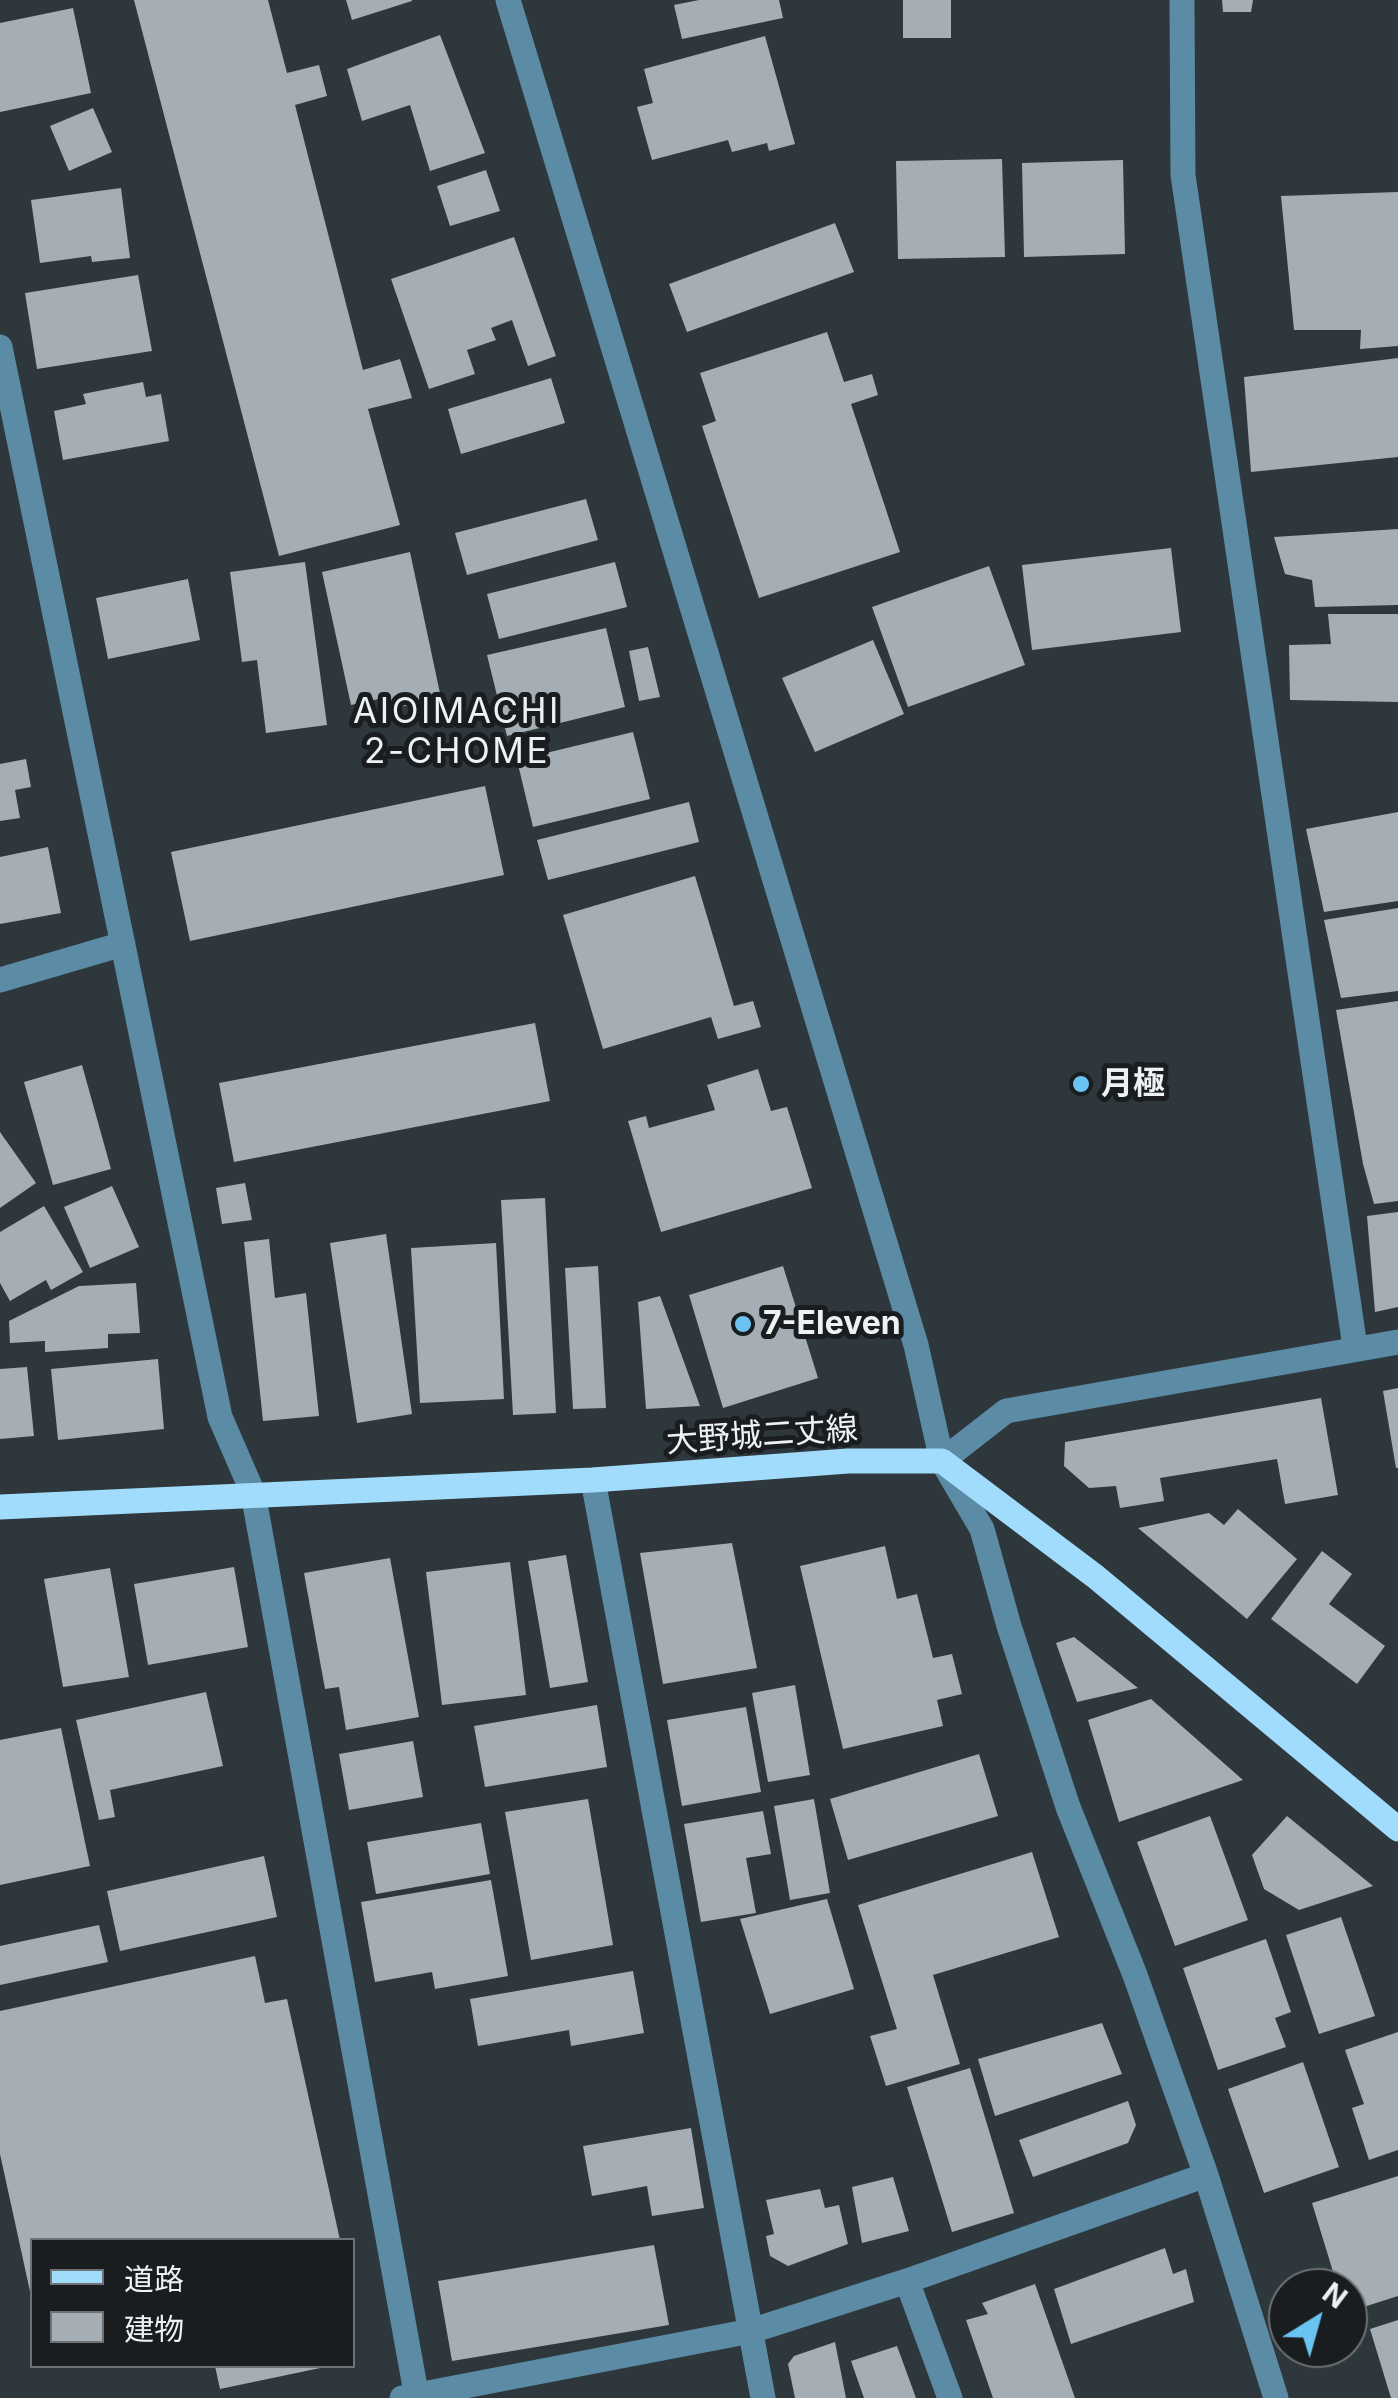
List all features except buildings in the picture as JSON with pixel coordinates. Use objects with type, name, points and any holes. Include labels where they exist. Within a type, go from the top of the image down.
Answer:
[{"type":"main road","name":"大野城二丈線","points":[[0,1507],[593,1480],[848,1461],[942,1461]]},
{"type":"main road","points":[[942,1461],[1096,1576],[1398,1829]]},
{"type":"street","points":[[508,0],[916,1344],[942,1461],[982,1528],[1009,1626],[1068,1807],[1135,1975],[1206,2176],[1276,2398]]},
{"type":"street","points":[[1182,0],[1183,175],[1355,1347]]},
{"type":"street","points":[[0,347],[220,1417],[253,1493],[412,2397],[751,2331],[908,2282],[1206,2176]]},
{"type":"street","points":[[0,980],[123,944]]},
{"type":"street","points":[[942,1461],[1006,1411],[1398,1342]]},
{"type":"street","points":[[593,1480],[762,2398]]},
{"type":"street","points":[[908,2282],[950,2398]]},
{"type":"place","name":"月極","points":[[1081,1084]]},
{"type":"place","name":"7-Eleven","points":[[743,1324]]},
{"type":"district","name":"AIOIMACHI 2-CHOME","points":[[457,732]]}]
